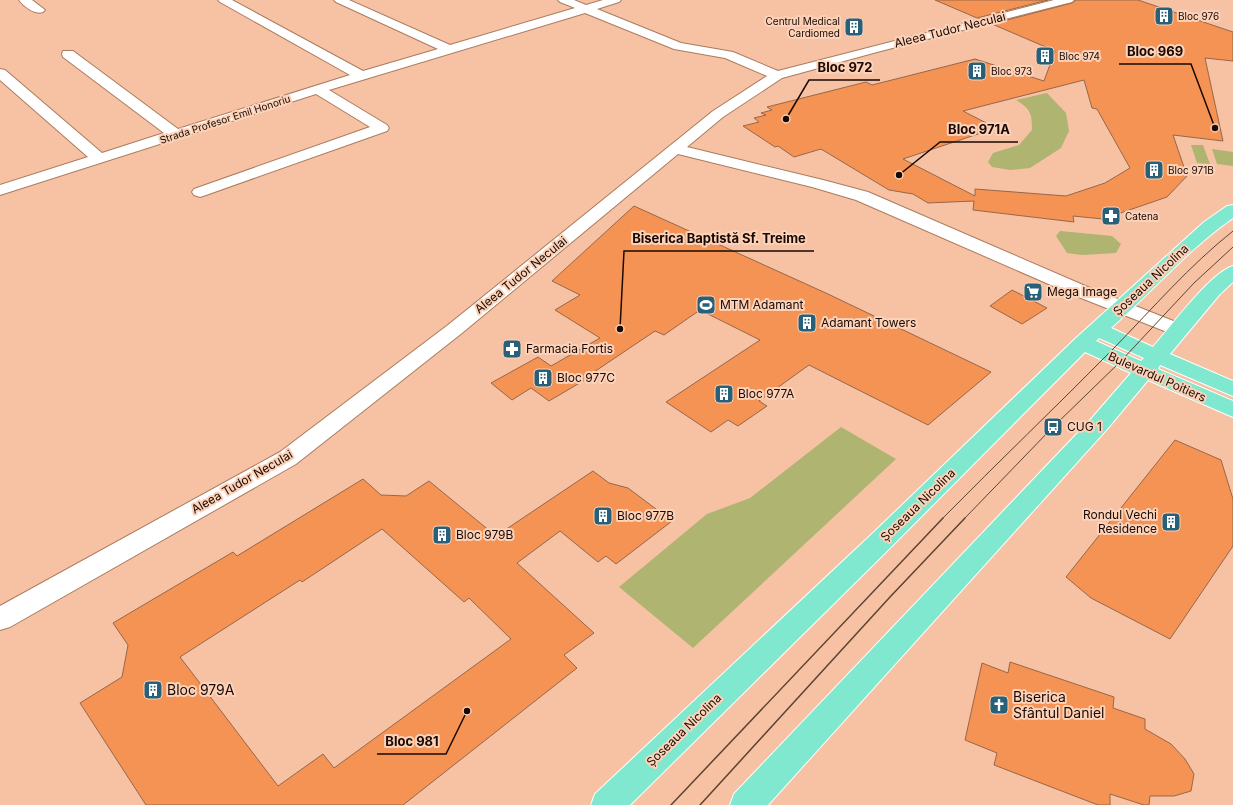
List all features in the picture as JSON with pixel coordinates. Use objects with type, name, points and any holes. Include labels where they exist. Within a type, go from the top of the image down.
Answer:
[{"type":"main road","name":"Șoseaua Nicolina","points":[[607,805],[882,540],[1089,337],[1210,226],[1233,210]]},
{"type":"main road","points":[[746,805],[1068,458],[1213,290],[1233,272]]},
{"type":"main road","name":"Bulevardul Poitiers","points":[[1089,337],[1150,363],[1233,389]]},
{"type":"main road","name":"Bulevardul Poitiers","points":[[1150,363],[1233,410]]},
{"type":"street","points":[[25,0],[39,10]]},
{"type":"street","points":[[224,0],[362,76]]},
{"type":"street","points":[[340,0],[450,50]]},
{"type":"street","points":[[564,0],[678,46],[728,55],[777,75]]},
{"type":"street","name":"Strada Profesor Emil Honoriu","points":[[0,190],[318,89],[615,0]]},
{"type":"street","name":"Aleea Tudor Neculai","points":[[0,619],[288,458],[455,329],[718,114],[777,75],[872,49],[1068,0]]},
{"type":"street","points":[[68,54],[175,134]]},
{"type":"street","points":[[0,73],[99,158]]},
{"type":"street","points":[[200,192],[382,128],[318,89]]},
{"type":"street","points":[[675,149],[817,183],[862,196],[1012,262],[1179,330]]},
{"type":"green space","points":[[1047,93],[1066,113],[1069,131],[1061,148],[1030,168],[1010,170],[992,167],[988,162],[993,153],[1019,145],[1032,130],[1030,112],[1025,106],[1016,100]]},
{"type":"green space","points":[[1191,145],[1203,145],[1210,164],[1197,163]]},
{"type":"green space","points":[[1212,149],[1233,152],[1233,166],[1217,164]]},
{"type":"green space","points":[[1060,231],[1112,236],[1121,244],[1116,253],[1082,255],[1067,253],[1056,236]]},
{"type":"green space","points":[[841,427],[896,459],[693,648],[619,587],[707,514],[750,498]]},
{"type":"building","points":[[935,0],[1048,0],[977,18]]},
{"type":"building","points":[[1076,0],[1138,0],[1233,32],[1233,61],[1205,58],[1223,141],[1173,135],[1187,176],[1167,197],[1103,219],[1073,216],[1074,222],[973,210],[974,201],[928,203],[913,194],[889,190],[821,149],[794,157],[778,146],[775,147],[743,126],[759,122],[754,118],[766,115],[761,113],[772,110],[767,107],[866,82],[872,85],[975,59],[1044,81],[1055,51],[992,24],[1072,3]],"holes":[[[1084,80],[1092,108],[1097,109],[1130,168],[1105,183],[1066,196],[975,189],[975,196],[903,159],[996,128],[963,111]]]},
{"type":"building","name":"Adamant Towers","points":[[634,206],[828,294],[991,372],[928,425],[809,365],[759,401],[767,406],[738,426],[728,420],[711,432],[666,402],[760,340],[700,310],[664,335],[655,331],[594,372],[595,374],[549,401],[531,388],[512,400],[491,383],[538,357],[551,366],[600,338],[555,310],[580,295],[552,281]]},
{"type":"building","points":[[1012,290],[1047,308],[1022,324],[990,306]]},
{"type":"building","name":"Rondul Vechi Residence","points":[[1175,440],[1221,460],[1233,499],[1233,546],[1170,639],[1091,598],[1066,577]]},
{"type":"building","points":[[593,471],[609,483],[628,488],[672,521],[616,564],[606,556],[598,562],[560,531],[517,563],[594,633],[564,655],[577,668],[403,805],[146,805],[80,703],[122,677],[128,645],[113,623],[233,552],[237,556],[363,479],[381,495],[406,496],[429,481],[496,536]],"holes":[[[382,529],[464,602],[469,598],[511,639],[334,768],[323,754],[278,786],[180,657],[300,580],[302,582]]]},
{"type":"building","name":"Biserica Sfântul Daniel","points":[[1010,662],[1114,697],[1113,708],[1145,719],[1145,729],[1171,744],[1185,759],[1194,774],[1191,791],[1174,796],[1150,796],[1149,805],[1144,805],[1110,794],[1110,805],[1098,805],[994,765],[997,753],[965,740],[982,663],[1008,673]]},
{"type":"tram line","points":[[942,519],[1093,370],[1201,258],[1233,231]]},
{"type":"tram line","points":[[964,519],[1053,427],[1121,361],[1194,283],[1233,247]]},
{"type":"tram line","points":[[671,805],[943,518]]},
{"type":"tram line","points":[[700,805],[890,597],[965,518]]},
{"type":"place","name":"Bloc 976","points":[[1164,16]]},
{"type":"place","name":"Centrul Medical Cardiomed","points":[[854,27]]},
{"type":"place","name":"Bloc 974","points":[[1045,56]]},
{"type":"place","name":"Bloc 973","points":[[977,71]]},
{"type":"place","name":"Bloc 972","points":[[786,119]]},
{"type":"place","name":"Bloc 969","points":[[1215,128]]},
{"type":"place","name":"Bloc 971B","points":[[1154,170]]},
{"type":"place","name":"Bloc 971A","points":[[899,175]]},
{"type":"place","name":"Catena","points":[[1111,216]]},
{"type":"place","name":"Mega Image","points":[[1033,292]]},
{"type":"place","name":"MTM Adamant","points":[[706,305]]},
{"type":"place","name":"Adamant Towers","points":[[807,323]]},
{"type":"place","name":"Biserica Baptistă Sf. Treime","points":[[620,329]]},
{"type":"place","name":"Farmacia Fortis","points":[[512,349]]},
{"type":"place","name":"Bloc 977C","points":[[543,378]]},
{"type":"place","name":"Bloc 977A","points":[[724,394]]},
{"type":"place","name":"CUG 1","points":[[1053,427]]},
{"type":"place","name":"Bloc 977B","points":[[603,516]]},
{"type":"place","name":"Rondul Vechi Residence","points":[[1171,522]]},
{"type":"place","name":"Bloc 979B","points":[[442,535]]},
{"type":"place","name":"Bloc 979A","points":[[153,690]]},
{"type":"place","name":"Biserica Sfântul Daniel","points":[[999,705]]},
{"type":"place","name":"Bloc 981","points":[[467,711]]}]
